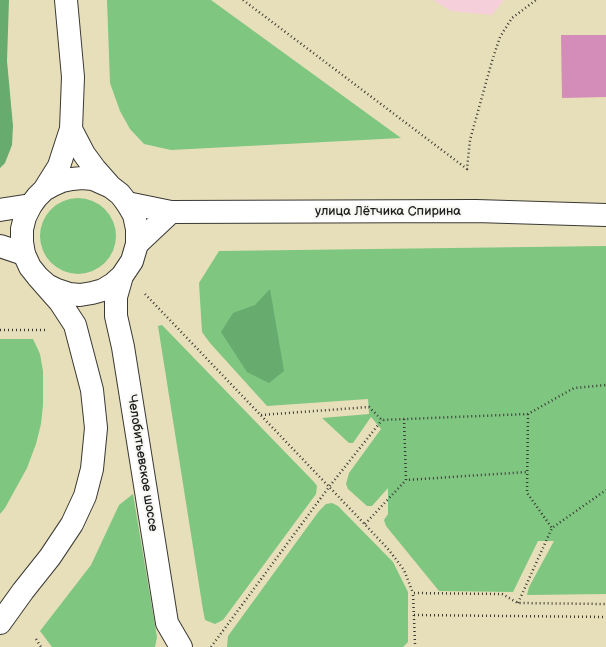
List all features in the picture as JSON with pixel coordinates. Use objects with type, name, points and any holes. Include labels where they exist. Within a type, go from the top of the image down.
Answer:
[{"type":"street","name":"Челобитьевское шоссе","points":[[0,623],[50,557],[72,524],[85,496],[92,469],[96,428],[92,390],[75,325],[60,302],[30,267],[24,254],[22,242],[22,229],[25,217],[59,166],[71,129],[73,77],[66,0]]},
{"type":"street","name":"Челобитьевское шоссе","points":[[71,129],[84,154],[111,187]]},
{"type":"street","name":"Челобитьевское шоссе","points":[[0,210],[38,198],[58,183],[72,178],[92,179],[102,182],[120,194],[127,202],[134,215],[137,230],[137,244],[132,262],[122,276],[113,284],[103,290],[92,293],[69,294],[47,285],[38,277]]},
{"type":"street","name":"улица Лётчика Спирина","points":[[127,202],[171,212],[476,211],[606,215]]},
{"type":"street","points":[[137,244],[171,212]]},
{"type":"street","points":[[0,246],[24,254]]},
{"type":"street","name":"Челобитьевское шоссе","points":[[122,276],[116,297],[116,316],[123,347],[168,623],[181,647]]},
{"type":"path","points":[[243,0],[466,169],[470,140],[500,37],[512,18],[536,0]]},
{"type":"path","points":[[141,290],[389,550],[404,570],[413,593],[415,644]]},
{"type":"path","points":[[0,330],[46,330]]},
{"type":"path","points":[[261,416],[369,407],[382,420],[528,414],[574,388],[606,385]]},
{"type":"path","points":[[528,414],[527,492],[552,528]]},
{"type":"path","points":[[404,419],[406,480]]},
{"type":"path","points":[[211,647],[329,487],[382,420]]},
{"type":"path","points":[[365,524],[406,480],[528,472]]},
{"type":"path","points":[[518,603],[552,528],[606,490]]},
{"type":"path","points":[[413,593],[502,594],[518,603],[606,604]]},
{"type":"path","points":[[414,615],[606,618]]},
{"type":"path","points":[[36,639],[41,647]]},
{"type":"shaded area","points":[[433,0],[504,0],[492,15],[451,11]]},
{"type":"green space","points":[[0,0],[9,0],[7,61],[13,126],[12,145],[5,163],[0,168]]},
{"type":"green space","points":[[107,0],[211,0],[401,138],[171,150],[144,144],[130,129],[120,111],[110,83]]},
{"type":"green space","points":[[78,198],[92,201],[105,209],[113,222],[116,236],[113,250],[105,263],[92,271],[78,274],[64,271],[51,263],[43,250],[40,236],[43,222],[51,209],[64,201]]},
{"type":"green space","points":[[606,246],[606,594],[527,595],[529,587],[554,541],[538,541],[513,592],[439,591],[386,526],[384,520],[388,514],[388,488],[372,506],[367,506],[348,489],[346,484],[349,473],[381,429],[371,417],[353,443],[349,443],[322,418],[369,414],[368,399],[267,406],[210,343],[202,332],[199,283],[219,251]]},
{"type":"green space","points":[[270,289],[284,371],[269,383],[247,372],[221,332],[233,313],[255,305]]},
{"type":"green space","points":[[162,325],[317,486],[316,494],[223,620],[215,624],[205,620],[203,610],[158,326]]},
{"type":"green space","points":[[0,339],[33,339],[40,354],[43,371],[43,405],[41,424],[36,444],[27,468],[5,508],[0,514]]},
{"type":"green space","points":[[133,494],[157,637],[155,647],[52,647],[40,631],[91,565],[119,505]]},
{"type":"green space","points":[[332,503],[338,506],[393,562],[408,592],[408,642],[403,647],[227,647],[228,636],[319,511],[326,504]]},
{"type":"building","points":[[561,35],[606,35],[606,97],[562,98]]}]
